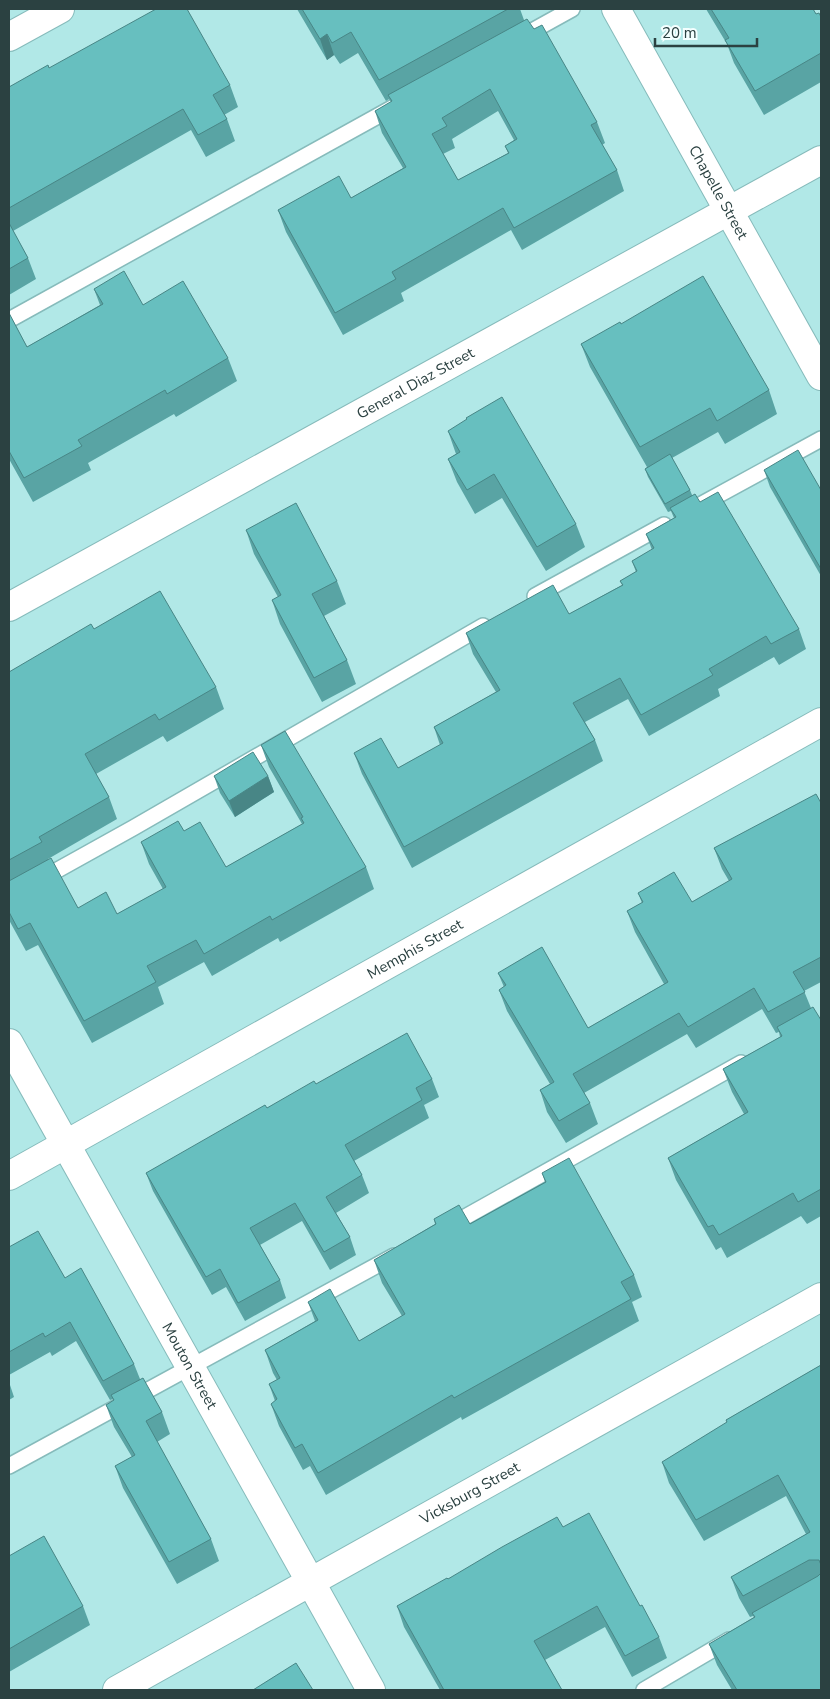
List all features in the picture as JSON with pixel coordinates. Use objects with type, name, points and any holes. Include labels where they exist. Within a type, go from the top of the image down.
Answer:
[{"type":"street","points":[[9,37],[60,9]]},
{"type":"street","name":"Chapelle Street","points":[[616,9],[821,376]]},
{"type":"street","name":"General Diaz Street","points":[[9,607],[821,160]]},
{"type":"street","name":"Memphis Street","points":[[9,1176],[821,722]]},
{"type":"street","name":"Mouton Street","points":[[9,1043],[370,1690]]},
{"type":"street","name":"Vicksburg Street","points":[[117,1690],[821,1297]]},
{"type":"lane","points":[[511,42],[572,9]]},
{"type":"lane","points":[[9,320],[406,100]]},
{"type":"lane","points":[[692,510],[821,439]]},
{"type":"lane","points":[[519,604],[675,519]]},
{"type":"lane","points":[[9,897],[133,828],[494,619]]},
{"type":"lane","points":[[432,1235],[753,1056]]},
{"type":"lane","points":[[9,1466],[407,1249]]},
{"type":"lane","points":[[644,1690],[746,1630]]},
{"type":"building","points":[[156,9],[187,9],[230,85],[213,95],[227,119],[198,135],[183,109],[9,208],[9,87],[48,65],[49,68]]},
{"type":"building","points":[[302,9],[508,9],[379,80],[351,32],[332,43],[327,34],[320,39]]},
{"type":"building","points":[[711,9],[813,9],[821,17],[821,53],[755,91],[725,40],[729,38]]},
{"type":"building","points":[[527,19],[534,29],[542,25],[597,122],[591,125],[617,170],[514,228],[503,208],[392,272],[396,279],[335,313],[278,210],[339,176],[351,198],[406,167],[375,111],[392,101],[388,95]],"holes":[[[490,89],[517,139],[505,146],[509,153],[458,180],[432,134],[447,126],[442,118]]]},
{"type":"building","points":[[9,223],[28,258],[9,269]]},
{"type":"building","points":[[124,271],[143,305],[183,281],[228,358],[167,394],[165,390],[78,440],[82,446],[24,478],[9,451],[9,313],[27,347],[103,304],[94,289]]},
{"type":"building","points":[[703,276],[769,390],[717,421],[710,408],[640,447],[581,344],[620,322],[621,324]]},
{"type":"building","points":[[502,397],[576,524],[537,547],[494,474],[467,490],[448,459],[460,452],[448,431]]},
{"type":"building","points":[[798,450],[821,490],[821,569],[764,470]]},
{"type":"building","points":[[670,454],[690,490],[665,504],[645,469]]},
{"type":"building","points":[[718,492],[799,629],[771,644],[766,636],[709,669],[713,675],[641,715],[620,678],[573,703],[595,740],[404,847],[354,753],[381,738],[398,768],[443,743],[434,727],[500,690],[466,633],[553,585],[569,614],[623,585],[620,581],[637,571],[632,561],[654,548],[646,534],[676,517],[670,508],[695,494],[700,502]]},
{"type":"building","points":[[296,503],[337,581],[312,594],[347,660],[314,678],[272,600],[281,595],[246,530]]},
{"type":"building","points":[[160,591],[216,687],[159,720],[155,714],[85,754],[109,797],[39,837],[42,842],[9,860],[9,672],[91,624],[94,629]]},
{"type":"building","points":[[285,731],[366,867],[272,920],[270,916],[204,954],[196,940],[147,966],[156,982],[84,1021],[30,923],[18,929],[9,912],[9,881],[51,858],[78,908],[106,892],[117,914],[166,887],[141,842],[178,821],[184,831],[200,822],[226,867],[304,823],[301,818],[303,817],[261,745]]},
{"type":"building","points":[[253,752],[268,776],[229,801],[214,776]]},
{"type":"building","points":[[816,794],[821,803],[821,957],[793,972],[805,992],[768,1012],[754,988],[688,1027],[679,1013],[573,1074],[590,1103],[559,1121],[540,1090],[554,1082],[499,990],[506,985],[498,973],[542,947],[588,1028],[668,982],[627,911],[643,902],[638,893],[674,872],[692,902],[732,879],[714,848]]},
{"type":"building","points":[[813,1007],[821,1020],[821,1189],[798,1202],[793,1193],[719,1235],[713,1225],[708,1227],[668,1158],[748,1112],[723,1069],[782,1036],[777,1027]]},
{"type":"building","points":[[407,1033],[432,1079],[416,1088],[422,1100],[345,1145],[362,1175],[326,1197],[350,1237],[324,1252],[295,1203],[250,1228],[280,1280],[238,1303],[220,1269],[206,1277],[146,1173],[265,1105],[267,1108],[314,1081],[316,1084]]},
{"type":"building","points":[[569,1158],[634,1275],[621,1282],[631,1299],[454,1398],[452,1395],[318,1473],[302,1444],[295,1448],[271,1404],[277,1399],[269,1384],[280,1378],[265,1350],[318,1320],[308,1302],[330,1289],[359,1341],[405,1314],[374,1260],[436,1224],[434,1219],[459,1205],[470,1224],[546,1182],[542,1173]]},
{"type":"building","points":[[38,1231],[65,1278],[81,1268],[134,1364],[103,1381],[70,1322],[45,1337],[43,1333],[9,1352],[9,1247]]},
{"type":"building","points":[[821,1365],[821,1565],[819,1560],[809,1560],[743,1596],[731,1577],[810,1532],[778,1475],[696,1520],[662,1462],[727,1422],[726,1420]]},
{"type":"building","points":[[143,1378],[162,1412],[146,1421],[211,1539],[169,1562],[115,1466],[135,1455],[106,1405],[114,1400],[111,1395]]},
{"type":"building","points":[[589,1513],[659,1637],[625,1656],[597,1606],[534,1641],[562,1690],[444,1690],[397,1606],[557,1517],[563,1527]]},
{"type":"building","points":[[44,1536],[83,1606],[9,1649],[9,1556]]},
{"type":"building","points":[[821,1573],[821,1690],[737,1690],[709,1644],[755,1617],[752,1613]]},
{"type":"building","points":[[296,1663],[313,1690],[253,1690]]}]
